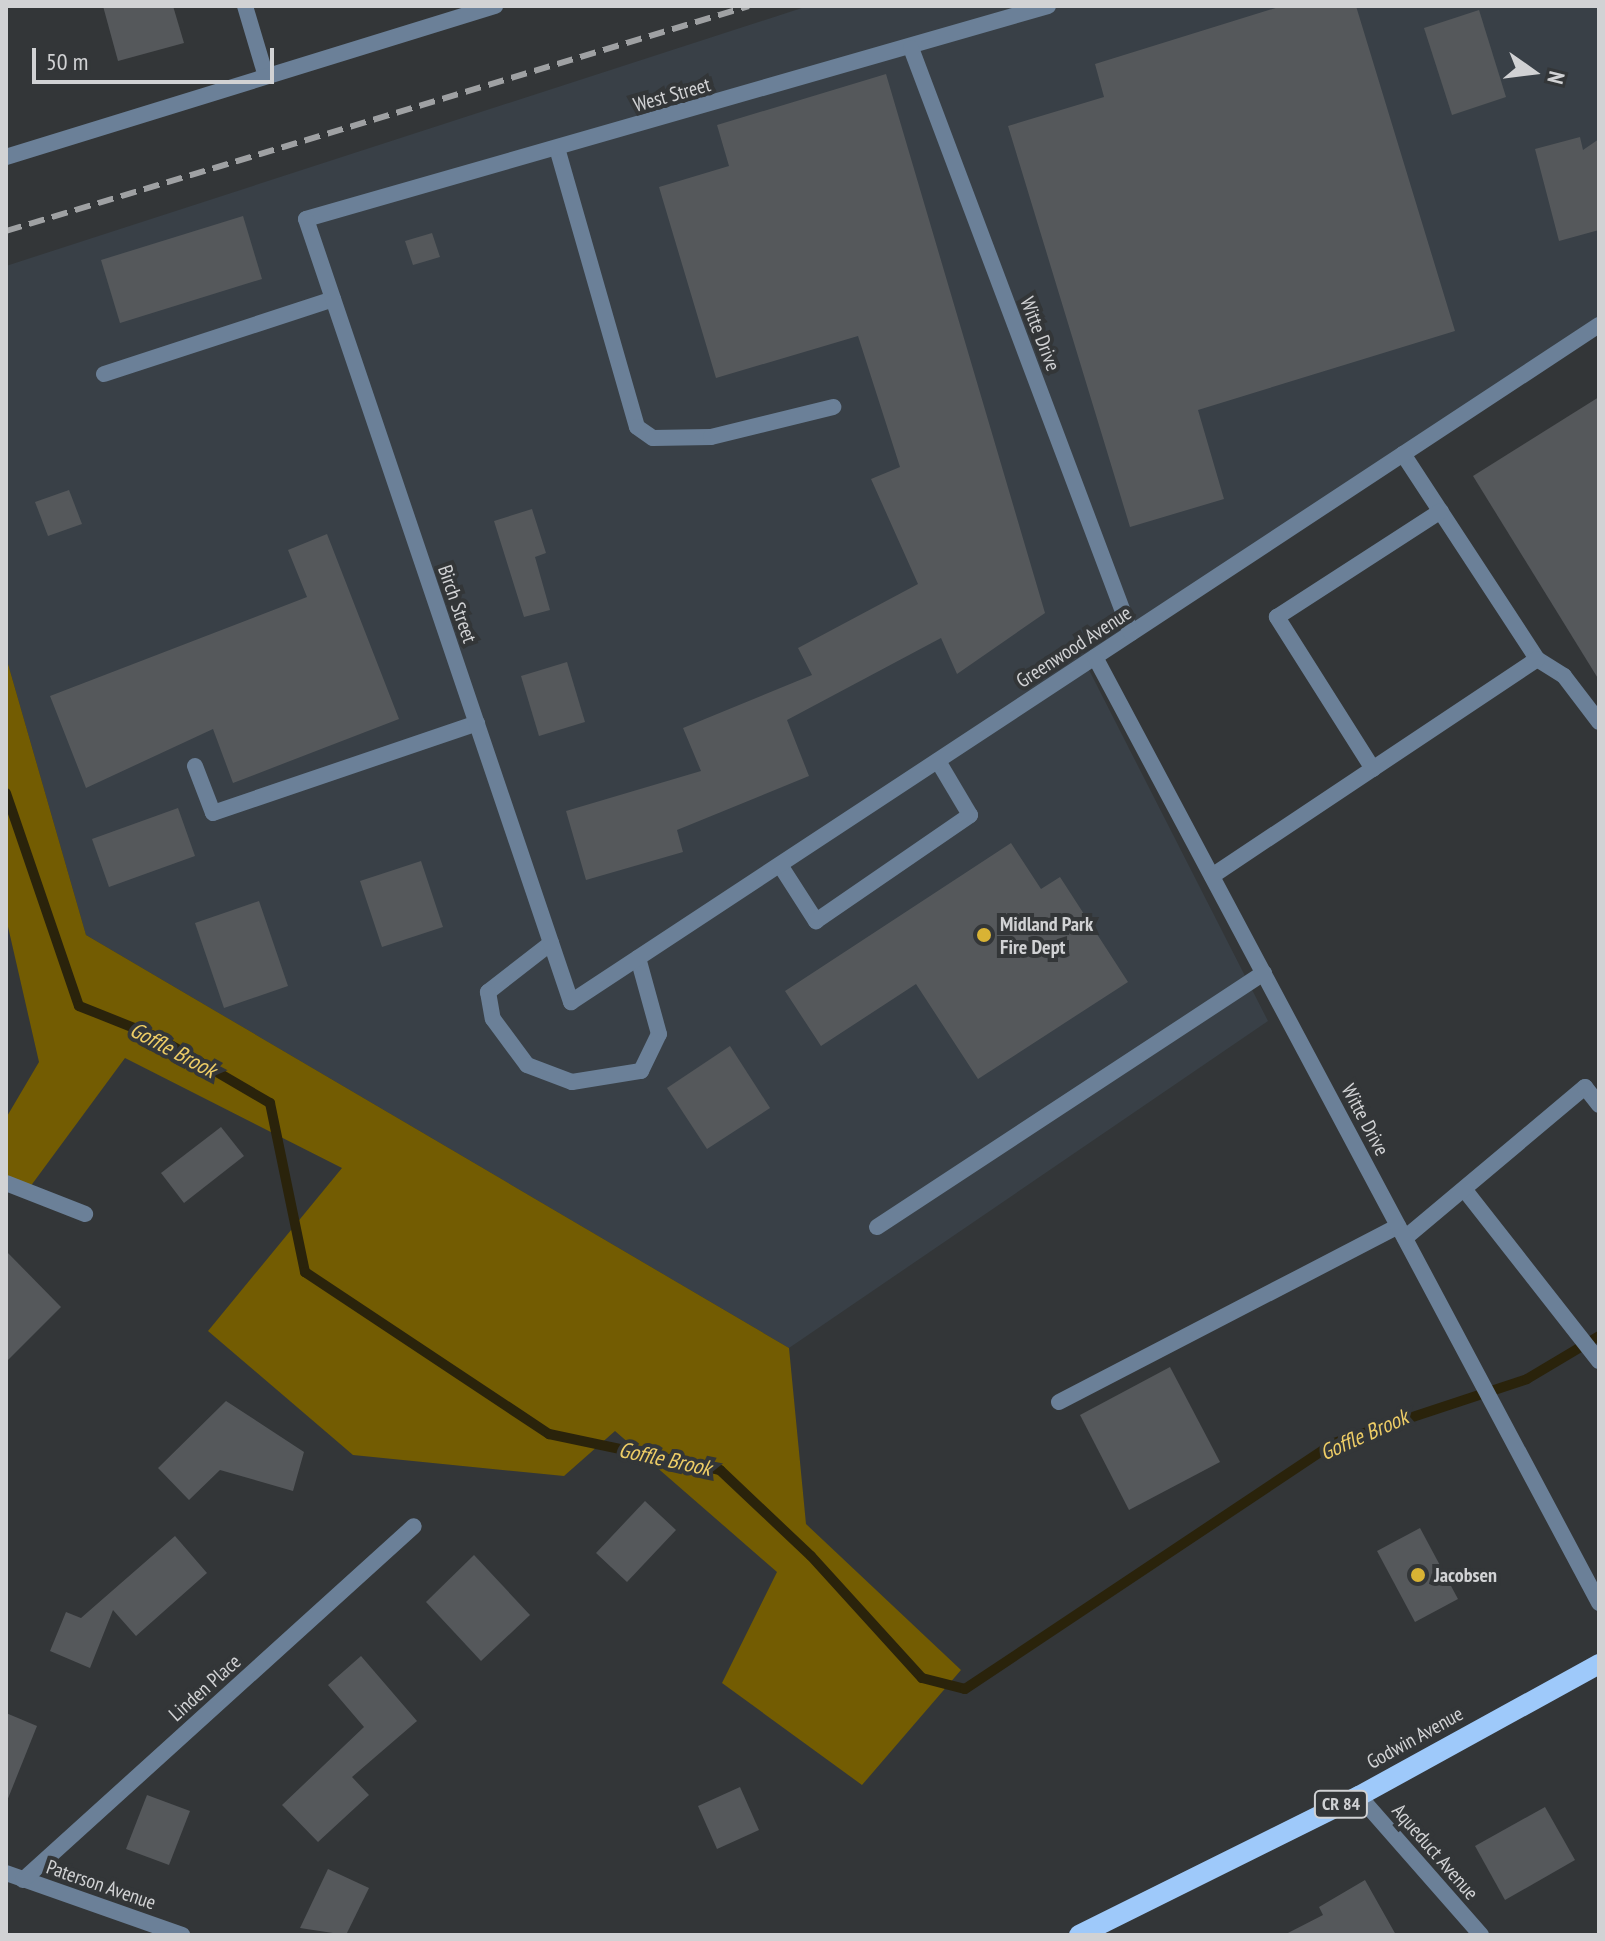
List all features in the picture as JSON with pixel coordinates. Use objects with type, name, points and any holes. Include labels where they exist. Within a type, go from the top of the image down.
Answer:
[{"type":"main road","name":"Godwin Avenue","points":[[1086,1933],[1359,1796],[1599,1664]]},
{"type":"street","points":[[245,6],[265,73]]},
{"type":"street","points":[[6,157],[265,73],[495,6]]},
{"type":"street","name":"West Street","points":[[306,219],[911,48],[1048,6]]},
{"type":"street","name":"Witte Drive","points":[[911,48],[1131,633]]},
{"type":"street","points":[[557,148],[637,427],[653,438],[711,437],[833,407]]},
{"type":"street","name":"Birch Street","points":[[306,219],[571,1002]]},
{"type":"street","points":[[104,374],[333,299]]},
{"type":"street","name":"Greenwood Avenue","points":[[571,1002],[1599,325]]},
{"type":"street","points":[[1403,454],[1537,659],[1564,676],[1599,722]]},
{"type":"street","points":[[1373,769],[1277,617],[1441,511]]},
{"type":"street","name":"Witte Drive","points":[[1095,657],[1599,1603]]},
{"type":"street","points":[[1212,876],[1537,659]]},
{"type":"street","points":[[195,766],[213,813],[477,723]]},
{"type":"street","points":[[780,865],[816,921],[970,815],[938,761]]},
{"type":"street","points":[[551,943],[488,992],[493,1019],[527,1065],[572,1082],[641,1071],[659,1034],[638,958]]},
{"type":"street","points":[[877,1227],[1264,973]]},
{"type":"street","points":[[1059,1402],[1402,1232],[1464,1189],[1599,1075]]},
{"type":"street","points":[[1585,1087],[1599,1105]]},
{"type":"street","points":[[6,1183],[85,1214]]},
{"type":"street","points":[[1464,1189],[1597,1357]]},
{"type":"street","name":"Linden Place","points":[[23,1880],[414,1526]]},
{"type":"street","name":"Aqueduct Avenue","points":[[1359,1796],[1481,1935]]},
{"type":"street","name":"Paterson Avenue","points":[[6,1873],[182,1935]]},
{"type":"shaded area","points":[[808,6],[1599,6],[1599,328],[1088,668],[1268,1021],[789,1348],[86,935],[6,657],[6,266]]},
{"type":"shaded area","points":[[6,657],[86,935],[789,1348],[806,1524],[961,1670],[862,1785],[722,1683],[777,1572],[615,1431],[564,1476],[353,1455],[208,1331],[342,1168],[125,1058],[30,1187],[6,1176],[6,1118],[39,1062],[6,918]]},
{"type":"building","points":[[103,6],[173,6],[184,43],[118,61]]},
{"type":"building","points":[[1282,6],[1356,6],[1455,331],[1198,410],[1224,499],[1130,527],[1008,126],[1104,97],[1095,64]]},
{"type":"building","points":[[1479,10],[1506,97],[1452,115],[1424,28]]},
{"type":"building","points":[[886,74],[1045,613],[957,674],[941,638],[787,720],[809,776],[677,830],[683,852],[586,880],[566,811],[701,771],[683,728],[812,675],[798,648],[918,584],[871,479],[900,467],[858,336],[716,378],[659,187],[729,166],[717,125]]},
{"type":"building","points":[[1580,137],[1583,150],[1599,139],[1599,230],[1559,241],[1535,149]]},
{"type":"building","points":[[243,216],[262,279],[120,323],[101,260]]},
{"type":"building","points":[[432,233],[440,257],[413,265],[405,241]]},
{"type":"building","points":[[1599,397],[1599,680],[1473,476]]},
{"type":"building","points":[[69,490],[82,524],[48,536],[35,502]]},
{"type":"building","points":[[532,509],[546,553],[535,557],[550,610],[524,617],[494,521]]},
{"type":"building","points":[[327,534],[399,719],[233,783],[213,729],[86,788],[50,696],[307,597],[288,550]]},
{"type":"building","points":[[567,662],[585,722],[539,736],[521,676]]},
{"type":"building","points":[[178,808],[195,856],[109,887],[92,839]]},
{"type":"building","name":"Midland Park Fire Dept","points":[[1011,843],[1041,889],[1060,877],[1128,982],[978,1079],[916,984],[821,1046],[785,991]]},
{"type":"building","points":[[421,861],[443,927],[382,947],[360,881]]},
{"type":"building","points":[[259,901],[288,986],[224,1008],[195,923]]},
{"type":"building","points":[[730,1046],[770,1108],[707,1149],[667,1088]]},
{"type":"building","points":[[221,1127],[244,1156],[184,1203],[161,1173]]},
{"type":"building","points":[[6,1251],[61,1307],[6,1362]]},
{"type":"building","points":[[1170,1367],[1220,1462],[1129,1510],[1080,1415]]},
{"type":"building","points":[[226,1401],[304,1452],[293,1491],[220,1470],[189,1500],[158,1468]]},
{"type":"building","points":[[645,1501],[676,1530],[627,1582],[596,1553]]},
{"type":"building","name":"Jacobsen","points":[[1420,1528],[1458,1599],[1415,1622],[1377,1551]]},
{"type":"building","points":[[175,1536],[207,1573],[136,1636],[113,1610],[90,1668],[50,1651],[66,1612],[81,1618]]},
{"type":"building","points":[[474,1555],[530,1615],[481,1661],[426,1602]]},
{"type":"building","points":[[361,1656],[417,1721],[352,1777],[369,1795],[318,1842],[282,1805],[364,1727],[328,1685]]},
{"type":"building","points":[[6,1713],[37,1726],[7,1801],[6,1800]]},
{"type":"building","points":[[740,1787],[759,1830],[717,1849],[698,1806]]},
{"type":"building","points":[[147,1795],[190,1811],[169,1865],[126,1849]]},
{"type":"building","points":[[1545,1807],[1575,1860],[1505,1900],[1475,1846]]},
{"type":"building","points":[[328,1869],[369,1888],[346,1935],[300,1928]]},
{"type":"building","points":[[1365,1880],[1396,1935],[1284,1935],[1323,1915],[1319,1907]]},
{"type":"waterway","name":"Goffle Brook","points":[[6,793],[79,1006],[157,1037],[270,1103],[305,1272],[549,1434],[720,1470],[811,1556],[922,1678],[965,1689],[1334,1443],[1527,1379],[1599,1336]]},
{"type":"railway","points":[[6,231],[749,6]]},
{"type":"place","name":"Midland Park Fire Dept","points":[[984,935]]},
{"type":"place","name":"Jacobsen","points":[[1418,1575]]}]
